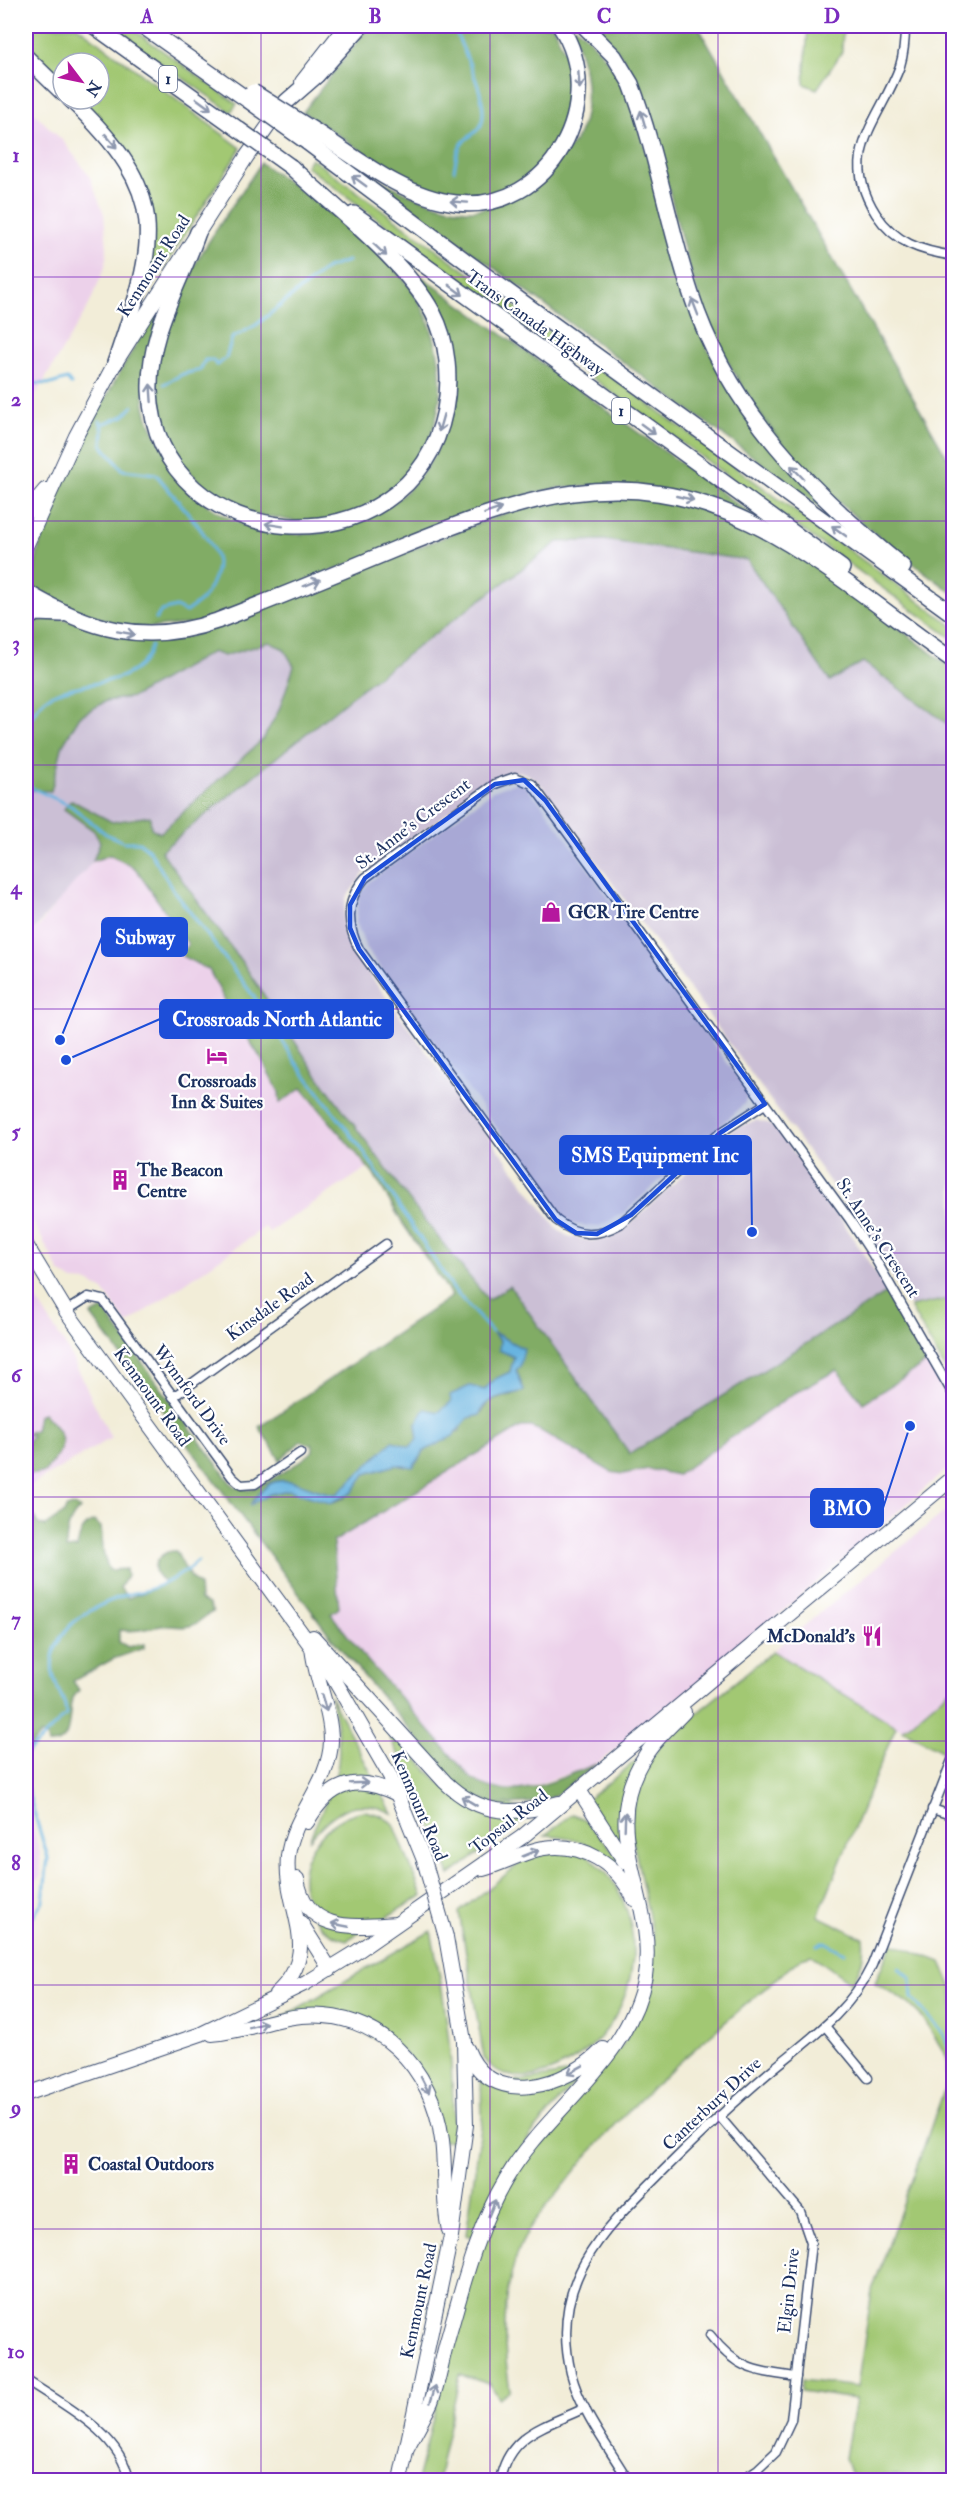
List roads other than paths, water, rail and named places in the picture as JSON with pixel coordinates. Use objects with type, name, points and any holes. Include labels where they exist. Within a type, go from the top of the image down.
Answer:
[{"type":"highway","name":"Trans Canada Highway","points":[[94,26],[954,651]]},
{"type":"highway","name":"Trans Canada Highway","points":[[145,26],[311,137],[487,276],[954,615]]},
{"type":"highway","points":[[286,102],[317,75],[361,26]]},
{"type":"highway","points":[[311,137],[390,179],[435,198],[471,203],[505,197],[525,187],[542,173],[559,153],[574,123],[579,100],[580,78],[572,46],[560,26]]},
{"type":"highway","points":[[584,26],[614,56],[631,84],[692,297],[714,350],[744,404],[783,457],[808,483],[885,552],[954,605]]},
{"type":"highway","points":[[26,57],[51,81]]},
{"type":"highway","points":[[82,111],[109,139],[125,160],[140,190],[147,217],[149,242],[144,276],[114,363]]},
{"type":"highway","points":[[198,232],[164,312],[150,374],[150,393],[156,424],[163,444],[180,471],[191,484],[222,507],[256,522],[276,526],[313,528],[329,525],[360,515],[391,497],[406,484],[428,455],[443,419],[448,384],[440,331],[425,299],[402,270],[291,167]]},
{"type":"highway","points":[[26,592],[103,628],[136,634],[180,632],[217,621],[466,521],[518,504],[577,492],[639,491],[696,501],[765,530],[821,566],[954,662]]},
{"type":"highway","points":[[26,618],[44,613],[71,615]]},
{"type":"main road","name":"Kenmount Road","points":[[26,546],[56,477],[114,363],[198,232],[286,102],[346,26]]},
{"type":"main road","points":[[26,513],[56,477]]},
{"type":"main road","name":"Kenmount Road","points":[[26,1245],[66,1311],[311,1646],[367,1732],[399,1795],[424,1860],[446,1937],[464,2041],[466,2125],[451,2236],[400,2481]]},
{"type":"main road","name":"Topsail Road","points":[[26,2094],[201,2034],[266,2004],[330,1969],[475,1871],[579,1790],[954,1477]]},
{"type":"main road","points":[[287,1614],[337,1660],[432,1768],[467,1801],[487,1809],[509,1811],[541,1808],[566,1800]]},
{"type":"main road","points":[[266,2004],[288,1983],[299,1963],[301,1941],[288,1874],[290,1846],[297,1824],[323,1776],[330,1748],[328,1718],[314,1672],[311,1646]]},
{"type":"main road","points":[[408,2446],[431,2401],[474,2253],[498,2193],[526,2150],[613,2048],[635,2010],[645,1974],[647,1940],[625,1828],[626,1807],[635,1775],[651,1747],[713,1678]]},
{"type":"main road","points":[[398,1923],[352,1927],[328,1922],[313,1911],[303,1898],[296,1866],[298,1844],[304,1827],[318,1806],[334,1791],[347,1784],[360,1782],[375,1784],[399,1795]]},
{"type":"main road","points":[[579,1790],[634,1879]]},
{"type":"main road","points":[[464,2041],[471,2060],[480,2073],[502,2085],[534,2085],[571,2073],[600,2052],[619,2027],[633,1996],[641,1960],[639,1920],[633,1898],[617,1873],[602,1861],[578,1850],[544,1848],[475,1871]]},
{"type":"main road","points":[[296,1910],[330,1969]]},
{"type":"main road","points":[[201,2034],[316,2016],[357,2023],[391,2041],[417,2069],[434,2104],[442,2139],[444,2207],[451,2236]]},
{"type":"street","points":[[905,26],[901,64],[861,145],[859,169],[872,208],[889,232],[914,248],[954,256]]},
{"type":"street","points":[[954,326],[954,339]]},
{"type":"street","name":"St. Anne's Crescent","points":[[765,1104],[720,1133],[620,1224],[609,1230],[587,1235],[565,1227],[556,1220],[359,949],[353,939],[349,917],[353,895],[365,878],[495,784],[514,777],[524,780],[545,800],[765,1104],[873,1255],[954,1396]]},
{"type":"street","name":"Kinsdale Road","points":[[172,1397],[386,1244]]},
{"type":"street","name":"Wynnford Drive","points":[[66,1311],[88,1297],[103,1300],[172,1397],[225,1468],[241,1485],[255,1484],[300,1453]]},
{"type":"street","name":"Canterbury Drive","points":[[628,2481],[585,2408],[572,2374],[567,2333],[571,2298],[580,2271],[593,2247],[611,2223],[719,2116],[849,2003],[865,1980],[954,1755]]},
{"type":"street","points":[[932,1809],[954,1816]]},
{"type":"street","points":[[825,2026],[868,2078]]},
{"type":"street","name":"Elgin Drive","points":[[719,2116],[800,2211],[808,2230],[810,2259],[791,2420],[782,2443],[767,2462],[741,2481]]},
{"type":"street","points":[[710,2335],[727,2355],[743,2367],[795,2378]]},
{"type":"street","points":[[26,2380],[107,2439],[124,2462],[129,2481]]},
{"type":"street","points":[[500,2481],[505,2460],[515,2444],[530,2433],[585,2408]]},
{"type":"water","points":[[492,1332],[524,1349],[520,1366],[516,1370],[524,1391],[486,1404],[480,1415],[468,1418],[453,1436],[424,1451],[413,1467],[396,1465],[365,1474],[352,1493],[330,1503],[289,1490],[270,1494],[250,1505],[265,1488],[278,1481],[294,1482],[337,1494],[393,1441],[410,1447],[418,1439],[416,1424],[425,1409],[439,1412],[451,1402],[450,1395],[470,1386],[484,1390],[495,1379],[510,1372],[514,1357],[499,1350],[500,1341]]},
{"type":"waterway","points":[[454,26],[479,89],[483,114],[480,127],[460,147],[454,170]]},
{"type":"waterway","points":[[164,384],[183,374],[200,370],[205,360],[212,360],[217,365],[226,358],[232,338],[256,325],[327,268],[348,261]]},
{"type":"waterway","points":[[26,383],[51,384],[67,379],[71,384]]},
{"type":"waterway","points":[[102,424],[124,416],[133,406]]},
{"type":"waterway","points":[[100,421],[103,429],[102,445],[123,470],[156,474],[192,517],[215,553],[217,563],[215,575],[202,600],[186,612],[176,607],[161,611],[156,619]]},
{"type":"waterway","points":[[26,728],[46,698],[64,690],[123,676],[135,670],[145,660],[151,646]]},
{"type":"waterway","points":[[26,780],[32,788],[71,806],[106,834],[124,842],[139,842],[149,850],[174,891],[255,998],[297,1064],[361,1148],[454,1290],[492,1332]]},
{"type":"waterway","points":[[26,1754],[66,1715],[52,1666],[57,1645],[70,1626],[101,1605],[169,1581],[198,1561]]},
{"type":"waterway","points":[[26,1786],[48,1858],[43,1901],[26,1928]]},
{"type":"waterway","points":[[817,1945],[825,1942],[844,1953]]},
{"type":"waterway","points":[[899,1968],[911,1978],[912,1998],[943,2033],[954,2060]]},
{"type":"place","name":"GCR Tire Centre","points":[[551,912]]},
{"type":"place","name":"Subway","points":[[60,1040]]},
{"type":"place","name":"Crossroads Inn & Suites","points":[[217,1056]]},
{"type":"place","name":"Crossroads North Atlantic","points":[[66,1060]]},
{"type":"place","name":"The Beacon Centre","points":[[120,1180]]},
{"type":"place","name":"SMS Equipment Inc","points":[[752,1232]]},
{"type":"place","name":"BMO","points":[[910,1426]]},
{"type":"place","name":"McDonald's","points":[[872,1636]]},
{"type":"place","name":"Coastal Outdoors","points":[[71,2164]]}]
